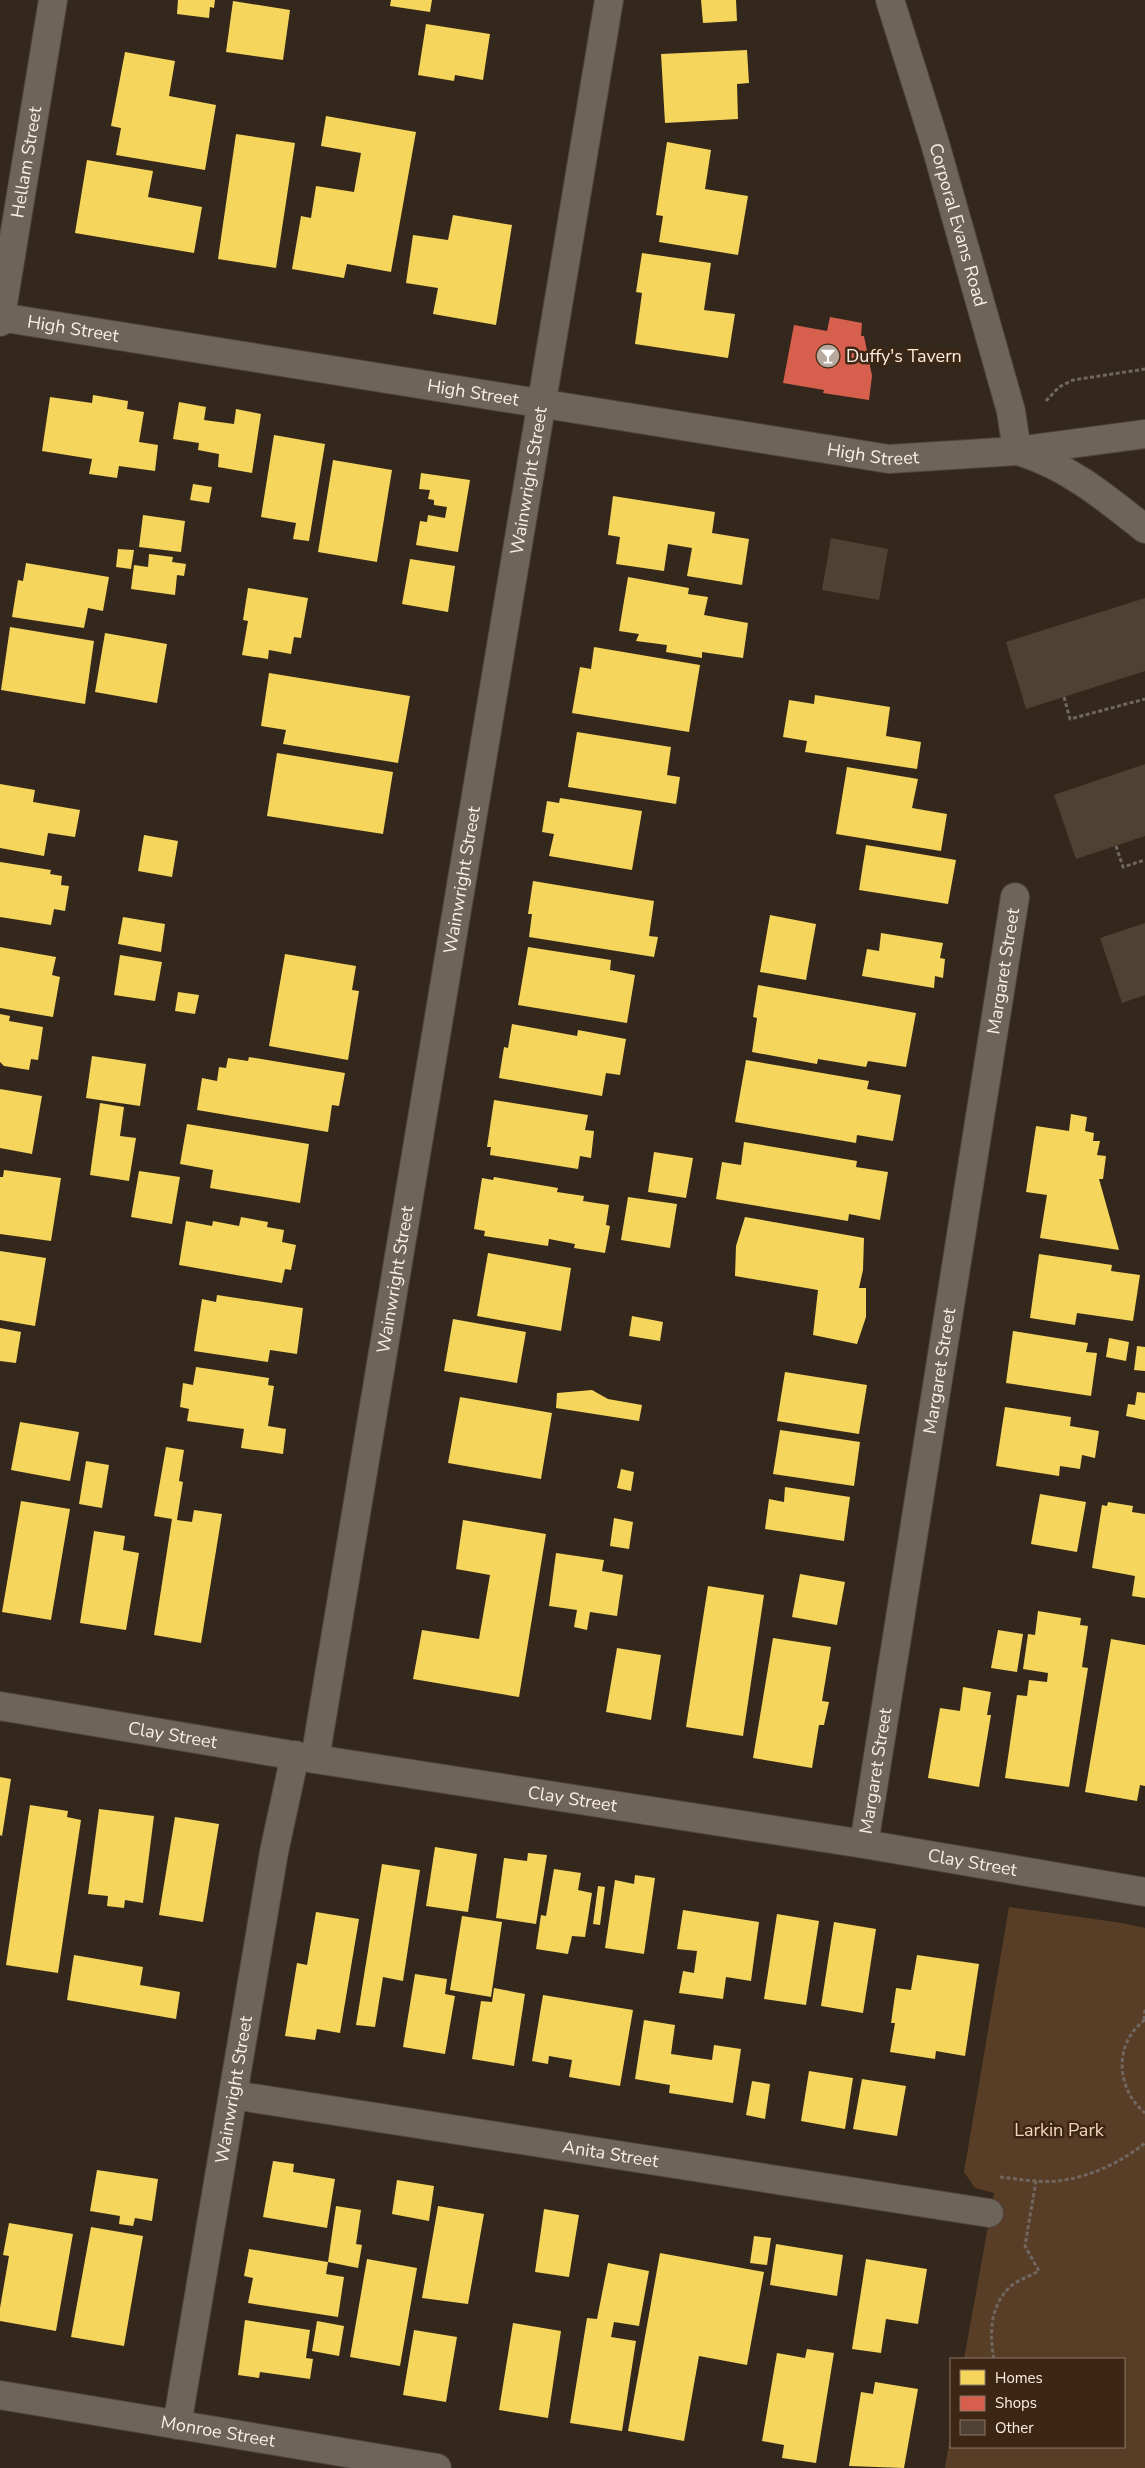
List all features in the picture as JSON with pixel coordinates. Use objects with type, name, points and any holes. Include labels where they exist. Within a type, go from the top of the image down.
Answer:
[{"type":"street","name":"Hellam Street","points":[[0,318],[53,0]]},
{"type":"street","name":"Wainwright Street","points":[[177,2425],[274,1852],[305,1757],[543,403],[609,0]]},
{"type":"street","name":"Corporal Evans Road","points":[[890,0],[934,140],[1011,411],[1017,451]]},
{"type":"street","name":"High Street","points":[[0,318],[889,459],[1017,451]]},
{"type":"street","points":[[1017,451],[1145,434]]},
{"type":"street","points":[[1017,451],[1043,459],[1083,480],[1145,529]]},
{"type":"street","name":"Margaret Street","points":[[864,1844],[1015,898]]},
{"type":"street","name":"Clay Street","points":[[0,1706],[305,1757],[864,1844],[1145,1892]]},
{"type":"street","name":"Anita Street","points":[[233,2095],[989,2212]]},
{"type":"street","name":"Monroe Street","points":[[0,2395],[437,2468]]},
{"type":"path","points":[[1011,411],[1037,410],[1059,387],[1073,380],[1145,369]]},
{"type":"path","points":[[1064,697],[1070,719],[1145,699]]},
{"type":"path","points":[[1116,846],[1123,867],[1145,860]]},
{"type":"path","points":[[1145,2008],[1144,2020],[1128,2040],[1122,2059],[1123,2079],[1130,2098],[1145,2113]]},
{"type":"path","points":[[996,2177],[1058,2181],[1099,2170],[1145,2143]]},
{"type":"path","points":[[994,2358],[991,2330],[994,2312],[1011,2286],[1039,2271],[1025,2246],[1036,2181]]},
{"type":"green space","name":"Larkin Park","points":[[1009,1907],[1145,1928],[1145,2468],[945,2468],[950,2438],[950,2448],[1125,2448],[1125,2358],[964,2358],[994,2193],[975,2188],[964,2172]]},
{"type":"building: Homes","points":[[178,0],[215,0],[214,8],[210,7],[209,18],[177,14]]},
{"type":"building: Homes","points":[[391,0],[432,0],[430,12],[390,6]]},
{"type":"building: Homes","points":[[701,0],[736,0],[737,21],[703,23]]},
{"type":"building: Homes","points":[[233,1],[290,10],[283,60],[226,52]]},
{"type":"building: Homes","points":[[426,24],[490,34],[483,80],[455,75],[454,81],[418,75]]},
{"type":"building: Homes","points":[[747,50],[749,83],[737,84],[738,119],[665,123],[661,54]]},
{"type":"building: Homes","points":[[125,52],[175,61],[169,96],[216,105],[205,170],[116,155],[121,128],[111,126]]},
{"type":"building: Homes","points":[[326,116],[416,132],[391,272],[347,264],[344,278],[292,269],[301,216],[311,218],[316,186],[354,192],[361,153],[321,146]]},
{"type":"building: Homes","points":[[236,134],[295,143],[276,268],[218,259]]},
{"type":"building: Homes","points":[[667,142],[711,150],[705,189],[748,196],[738,255],[659,242],[663,216],[656,215]]},
{"type":"building: Homes","points":[[87,160],[153,171],[148,197],[202,207],[194,253],[75,233]]},
{"type":"building: Homes","points":[[453,215],[512,225],[496,325],[433,314],[438,288],[406,283],[413,235],[448,240]]},
{"type":"building: Homes","points":[[642,253],[711,263],[704,310],[735,314],[728,358],[635,344],[642,293],[636,292]]},
{"type":"building: Homes","points":[[93,395],[128,401],[127,409],[144,412],[139,442],[158,445],[155,471],[119,466],[117,478],[89,474],[92,459],[42,451],[50,397],[92,403]]},
{"type":"building: Homes","points":[[179,402],[206,407],[204,420],[234,424],[236,409],[261,414],[252,473],[218,467],[219,454],[198,450],[199,443],[173,439]]},
{"type":"building: Homes","points":[[274,435],[325,444],[309,541],[293,539],[296,523],[261,517]]},
{"type":"building: Homes","points":[[333,460],[392,470],[377,562],[318,552]]},
{"type":"building: Homes","points":[[421,473],[470,480],[458,552],[416,545],[420,521],[427,522],[428,515],[445,518],[447,507],[434,505],[434,500],[428,499],[430,490],[419,489]]},
{"type":"building: Homes","points":[[193,484],[212,487],[209,503],[190,500]]},
{"type":"building: Homes","points":[[613,496],[715,512],[712,533],[749,539],[742,585],[687,576],[692,548],[668,544],[664,571],[616,564],[620,537],[608,535]]},
{"type":"building: Homes","points":[[143,515],[185,521],[181,552],[139,547]]},
{"type":"building: Homes","points":[[118,549],[134,550],[131,569],[116,567]]},
{"type":"building: Homes","points":[[149,554],[173,557],[172,562],[186,564],[184,576],[177,575],[175,595],[131,589],[134,565],[148,567]]},
{"type":"building: Homes","points":[[410,559],[455,566],[448,612],[402,604]]},
{"type":"building: Homes","points":[[26,563],[109,577],[103,611],[88,608],[84,628],[12,617],[18,580],[23,581]]},
{"type":"building: Homes","points":[[628,577],[689,588],[688,594],[708,597],[704,615],[748,623],[743,658],[702,652],[702,658],[666,652],[667,645],[636,641],[639,634],[619,631]]},
{"type":"building: Homes","points":[[248,588],[308,598],[301,638],[294,637],[291,654],[269,650],[268,659],[242,655],[248,621],[243,620]]},
{"type":"building: Homes","points":[[10,627],[94,641],[85,704],[1,690]]},
{"type":"building: Homes","points":[[105,633],[167,644],[157,703],[95,692]]},
{"type":"building: Homes","points":[[594,647],[700,665],[689,732],[572,713],[580,667],[591,669]]},
{"type":"building: Homes","points":[[269,673],[410,696],[398,763],[283,744],[286,730],[261,726]]},
{"type":"building: Homes","points":[[815,695],[890,707],[886,736],[921,742],[917,769],[805,752],[807,741],[783,737],[789,700],[814,704]]},
{"type":"building: Homes","points":[[577,732],[671,747],[667,775],[680,777],[676,804],[568,787]]},
{"type":"building: Homes","points":[[277,753],[393,772],[383,834],[267,816]]},
{"type":"building: Homes","points":[[847,767],[918,779],[912,808],[947,814],[941,851],[836,834]]},
{"type":"building: Homes","points":[[0,784],[35,790],[33,802],[80,810],[75,837],[48,833],[44,856],[0,848]]},
{"type":"building: Homes","points":[[560,798],[642,811],[632,870],[549,856],[554,834],[542,832],[547,801],[559,803]]},
{"type":"building: Homes","points":[[144,835],[178,841],[172,877],[138,871]]},
{"type":"building: Homes","points":[[866,845],[956,860],[948,904],[859,890]]},
{"type":"building: Homes","points":[[0,862],[51,870],[50,874],[62,876],[61,885],[69,886],[65,911],[54,909],[51,925],[0,917]]},
{"type":"building: Homes","points":[[533,881],[654,901],[649,936],[658,937],[654,957],[529,937],[532,914],[528,914]]},
{"type":"building: Homes","points":[[770,915],[816,924],[806,980],[760,972]]},
{"type":"building: Homes","points":[[123,917],[165,924],[161,952],[118,944]]},
{"type":"building: Homes","points":[[881,933],[943,943],[940,958],[945,959],[943,978],[935,976],[934,988],[862,976],[867,949],[879,951]]},
{"type":"building: Homes","points":[[0,947],[56,957],[52,975],[60,977],[53,1017],[0,1008]]},
{"type":"building: Homes","points":[[528,947],[611,960],[610,970],[635,975],[627,1023],[518,1005]]},
{"type":"building: Homes","points":[[285,954],[356,966],[352,990],[359,991],[348,1060],[269,1046]]},
{"type":"building: Homes","points":[[120,955],[162,962],[155,1001],[114,995]]},
{"type":"building: Homes","points":[[758,985],[916,1013],[906,1067],[868,1061],[866,1067],[818,1059],[817,1064],[752,1052],[757,1018],[753,1017]]},
{"type":"building: Homes","points":[[178,992],[199,995],[195,1014],[175,1011]]},
{"type":"building: Homes","points":[[0,1014],[10,1016],[9,1021],[43,1027],[38,1060],[31,1059],[29,1070],[4,1066],[0,1062]]},
{"type":"building: Homes","points":[[512,1024],[577,1036],[578,1030],[626,1039],[620,1075],[606,1073],[602,1096],[499,1078],[504,1047],[508,1048]]},
{"type":"building: Homes","points":[[92,1056],[146,1064],[140,1106],[86,1098]]},
{"type":"building: Homes","points":[[249,1057],[345,1073],[339,1106],[332,1105],[328,1132],[197,1110],[202,1078],[217,1081],[219,1067],[226,1068],[228,1058],[248,1061]]},
{"type":"building: Homes","points":[[746,1060],[869,1081],[867,1089],[901,1095],[893,1141],[857,1135],[856,1143],[735,1122]]},
{"type":"building: Homes","points":[[0,1089],[42,1096],[32,1154],[0,1148]]},
{"type":"building: Homes","points":[[494,1100],[588,1115],[585,1130],[594,1131],[591,1158],[580,1156],[578,1169],[490,1155],[491,1147],[487,1147]]},
{"type":"building: Homes","points":[[100,1103],[124,1107],[120,1136],[136,1138],[129,1181],[90,1175]]},
{"type":"building: Homes","points":[[1071,1114],[1087,1117],[1085,1131],[1094,1133],[1093,1141],[1100,1141],[1097,1155],[1106,1156],[1103,1179],[1099,1179],[1119,1250],[1040,1238],[1047,1195],[1026,1192],[1036,1126],[1069,1131]]},
{"type":"building: Homes","points":[[187,1124],[309,1144],[300,1203],[210,1188],[213,1170],[180,1164]]},
{"type":"building: Homes","points":[[744,1142],[857,1161],[856,1167],[888,1172],[880,1220],[849,1214],[848,1221],[716,1199],[722,1162],[741,1165]]},
{"type":"building: Homes","points":[[654,1152],[693,1158],[686,1198],[648,1192]]},
{"type":"building: Homes","points":[[4,1170],[61,1178],[51,1241],[0,1234],[0,1177],[3,1177]]},
{"type":"building: Homes","points":[[139,1171],[180,1177],[172,1224],[131,1217]]},
{"type":"building: Homes","points":[[494,1177],[558,1188],[557,1192],[584,1196],[583,1201],[609,1205],[606,1225],[610,1226],[605,1253],[574,1248],[575,1244],[549,1239],[548,1246],[484,1236],[485,1231],[474,1229],[482,1178],[493,1180]]},
{"type":"building: Homes","points":[[628,1197],[677,1204],[670,1248],[621,1240]]},
{"type":"building: Homes","points":[[241,1217],[268,1222],[267,1227],[284,1230],[282,1242],[296,1245],[291,1270],[285,1269],[282,1283],[179,1265],[186,1221],[212,1226],[213,1221],[239,1226]]},
{"type":"building: Homes","points":[[745,1217],[864,1238],[863,1270],[859,1288],[866,1288],[866,1317],[857,1344],[813,1335],[818,1290],[735,1276],[736,1246]]},
{"type":"building: Homes","points":[[0,1251],[46,1258],[35,1326],[0,1320]]},
{"type":"building: Homes","points":[[488,1253],[571,1268],[561,1331],[477,1316]]},
{"type":"building: Homes","points":[[1039,1254],[1112,1265],[1111,1271],[1140,1275],[1133,1321],[1077,1313],[1075,1325],[1030,1318]]},
{"type":"building: Homes","points":[[217,1295],[303,1308],[297,1354],[270,1350],[268,1362],[194,1351],[202,1299],[216,1302]]},
{"type":"building: Homes","points":[[632,1316],[663,1322],[660,1341],[629,1336]]},
{"type":"building: Homes","points":[[453,1319],[526,1332],[517,1383],[444,1371]]},
{"type":"building: Homes","points":[[0,1328],[21,1332],[16,1363],[0,1361]]},
{"type":"building: Homes","points":[[1013,1331],[1088,1343],[1086,1352],[1097,1353],[1091,1396],[1006,1383]]},
{"type":"building: Homes","points":[[1109,1338],[1129,1342],[1126,1361],[1106,1357]]},
{"type":"building: Homes","points":[[1137,1346],[1145,1347],[1145,1371],[1134,1370]]},
{"type":"building: Homes","points":[[196,1367],[269,1378],[268,1385],[274,1386],[268,1426],[286,1429],[283,1454],[241,1448],[244,1429],[187,1421],[189,1409],[180,1407],[183,1383],[193,1385]]},
{"type":"building: Homes","points":[[785,1372],[867,1385],[859,1434],[777,1421]]},
{"type":"building: Homes","points":[[592,1390],[608,1399],[642,1405],[639,1421],[556,1408],[557,1393]]},
{"type":"building: Homes","points":[[1137,1392],[1145,1393],[1145,1420],[1126,1416],[1128,1404],[1135,1405]]},
{"type":"building: Homes","points":[[460,1397],[552,1413],[541,1479],[448,1463]]},
{"type":"building: Homes","points":[[1005,1407],[1071,1417],[1070,1426],[1099,1431],[1095,1458],[1082,1455],[1080,1469],[1060,1466],[1059,1476],[996,1466]]},
{"type":"building: Homes","points":[[20,1422],[79,1432],[70,1481],[11,1470]]},
{"type":"building: Homes","points":[[780,1430],[860,1442],[854,1486],[773,1474]]},
{"type":"building: Homes","points":[[166,1447],[184,1450],[179,1481],[183,1482],[177,1520],[192,1522],[194,1510],[222,1514],[201,1643],[154,1635],[172,1519],[154,1516]]},
{"type":"building: Homes","points":[[86,1461],[109,1465],[102,1508],[79,1504]]},
{"type":"building: Homes","points":[[621,1469],[634,1472],[631,1491],[617,1488]]},
{"type":"building: Homes","points":[[785,1487],[850,1497],[844,1541],[765,1529],[769,1499],[784,1502]]},
{"type":"building: Homes","points":[[1040,1494],[1086,1502],[1077,1552],[1031,1544]]},
{"type":"building: Homes","points":[[21,1501],[70,1509],[51,1620],[2,1612]]},
{"type":"building: Homes","points":[[1108,1502],[1133,1506],[1132,1512],[1145,1514],[1145,1598],[1132,1596],[1135,1576],[1092,1568],[1102,1505],[1107,1506]]},
{"type":"building: Homes","points":[[614,1518],[633,1522],[629,1549],[610,1546]]},
{"type":"building: Homes","points":[[463,1520],[546,1534],[519,1697],[413,1679],[422,1630],[479,1639],[490,1575],[456,1569]]},
{"type":"building: Homes","points":[[94,1531],[125,1536],[123,1550],[139,1553],[126,1630],[80,1623]]},
{"type":"building: Homes","points":[[556,1553],[604,1560],[602,1571],[623,1575],[617,1616],[590,1612],[587,1630],[574,1627],[577,1610],[549,1606]]},
{"type":"building: Homes","points":[[800,1574],[845,1582],[837,1625],[792,1617]]},
{"type":"building: Homes","points":[[708,1586],[764,1595],[743,1736],[686,1727]]},
{"type":"building: Homes","points":[[1038,1611],[1081,1618],[1080,1625],[1088,1626],[1082,1667],[1088,1668],[1069,1787],[1005,1778],[1017,1695],[1027,1696],[1029,1680],[1047,1682],[1048,1673],[1023,1669],[1028,1634],[1035,1635]]},
{"type":"building: Homes","points":[[998,1630],[1023,1634],[1017,1672],[991,1668]]},
{"type":"building: Homes","points":[[773,1638],[831,1647],[822,1701],[829,1702],[824,1725],[819,1725],[812,1768],[753,1758]]},
{"type":"building: Homes","points":[[1111,1639],[1145,1645],[1145,1786],[1140,1785],[1137,1801],[1085,1792]]},
{"type":"building: Homes","points":[[617,1648],[661,1655],[651,1720],[606,1712]]},
{"type":"building: Homes","points":[[963,1687],[991,1692],[987,1715],[991,1715],[979,1787],[928,1778],[940,1708],[960,1711]]},
{"type":"building: Homes","points":[[0,1777],[11,1779],[2,1836],[0,1835]]},
{"type":"building: Homes","points":[[30,1805],[68,1811],[67,1817],[81,1820],[58,1973],[6,1965]]},
{"type":"building: Homes","points":[[99,1809],[154,1816],[143,1903],[125,1900],[124,1908],[107,1906],[108,1896],[88,1894]]},
{"type":"building: Homes","points":[[175,1817],[219,1824],[203,1922],[159,1915]]},
{"type":"building: Homes","points":[[435,1847],[477,1854],[468,1912],[426,1906]]},
{"type":"building: Homes","points":[[528,1853],[547,1855],[536,1924],[496,1918],[504,1858],[527,1861]]},
{"type":"building: Homes","points":[[382,1864],[420,1870],[403,1981],[383,1977],[375,2027],[356,2025]]},
{"type":"building: Homes","points":[[554,1869],[581,1873],[578,1890],[592,1893],[585,1937],[572,1936],[568,1954],[536,1949],[541,1915],[546,1916]]},
{"type":"building: Homes","points":[[635,1875],[655,1878],[644,1954],[605,1948],[615,1880],[634,1884]]},
{"type":"building: Homes","points":[[598,1886],[605,1887],[600,1925],[593,1924]]},
{"type":"building: Homes","points":[[683,1910],[759,1922],[751,1981],[726,1977],[723,1999],[679,1993],[683,1971],[694,1973],[697,1951],[677,1949]]},
{"type":"building: Homes","points":[[316,1912],[359,1919],[340,2033],[317,2029],[315,2040],[285,2036],[297,1963],[307,1965]]},
{"type":"building: Homes","points":[[777,1914],[819,1921],[806,2005],[764,1999]]},
{"type":"building: Homes","points":[[462,1916],[502,1922],[491,1997],[450,1990]]},
{"type":"building: Homes","points":[[834,1922],[876,1929],[863,2013],[821,2006]]},
{"type":"building: Homes","points":[[74,1955],[143,1967],[140,1985],[180,1992],[176,2019],[67,2000]]},
{"type":"building: Homes","points":[[917,1955],[979,1964],[965,2056],[936,2051],[935,2059],[890,2052],[895,2023],[891,2023],[896,1988],[911,1990]]},
{"type":"building: Homes","points":[[415,1974],[447,1979],[445,1994],[455,1996],[445,2054],[403,2047]]},
{"type":"building: Homes","points":[[494,1988],[525,1994],[514,2066],[472,2059],[481,2001],[492,2002]]},
{"type":"building: Homes","points":[[543,1995],[633,2010],[620,2086],[569,2077],[572,2060],[549,2056],[548,2064],[532,2061]]},
{"type":"building: Homes","points":[[644,2020],[675,2025],[671,2054],[712,2060],[714,2045],[741,2049],[733,2103],[669,2093],[670,2085],[635,2079]]},
{"type":"building: Homes","points":[[809,2071],[853,2078],[845,2129],[801,2121]]},
{"type":"building: Homes","points":[[862,2079],[906,2086],[897,2136],[853,2129]]},
{"type":"building: Homes","points":[[752,2081],[770,2084],[765,2119],[746,2115]]},
{"type":"building: Homes","points":[[273,2161],[294,2164],[293,2172],[335,2179],[327,2228],[263,2217]]},
{"type":"building: Homes","points":[[97,2170],[158,2179],[152,2221],[135,2218],[133,2226],[119,2224],[120,2216],[90,2211]]},
{"type":"building: Homes","points":[[397,2180],[434,2186],[429,2221],[392,2214]]},
{"type":"building: Homes","points":[[336,2206],[361,2210],[356,2244],[362,2245],[358,2268],[328,2262]]},
{"type":"building: Homes","points":[[438,2206],[484,2214],[468,2304],[422,2298]]},
{"type":"building: Homes","points":[[544,2209],[579,2215],[569,2277],[535,2272]]},
{"type":"building: Homes","points":[[9,2223],[73,2234],[56,2331],[0,2321],[0,2308],[9,2256],[3,2255]]},
{"type":"building: Homes","points":[[91,2227],[143,2236],[124,2346],[71,2337]]},
{"type":"building: Homes","points":[[754,2236],[771,2238],[767,2265],[750,2263]]},
{"type":"building: Homes","points":[[776,2244],[843,2255],[837,2296],[770,2285]]},
{"type":"building: Homes","points":[[249,2249],[328,2262],[326,2274],[344,2277],[338,2317],[248,2303],[253,2278],[244,2276]]},
{"type":"building: Homes","points":[[660,2253],[764,2272],[747,2365],[699,2356],[684,2441],[628,2431]]},
{"type":"building: Homes","points":[[367,2259],[417,2268],[400,2366],[350,2357]]},
{"type":"building: Homes","points":[[866,2259],[927,2269],[918,2324],[886,2319],[881,2353],[852,2349]]},
{"type":"building: Homes","points":[[608,2263],[649,2271],[639,2326],[614,2322],[611,2337],[636,2341],[622,2431],[570,2423],[587,2318],[597,2319]]},
{"type":"building: Homes","points":[[245,2320],[310,2330],[306,2358],[313,2359],[310,2379],[260,2372],[259,2378],[238,2375]]},
{"type":"building: Homes","points":[[317,2321],[344,2326],[339,2356],[312,2351]]},
{"type":"building: Homes","points":[[513,2323],[561,2331],[548,2418],[499,2410]]},
{"type":"building: Homes","points":[[414,2330],[457,2337],[446,2402],[403,2395]]},
{"type":"building: Homes","points":[[807,2349],[834,2353],[816,2463],[782,2458],[784,2445],[762,2441],[777,2353],[805,2358]]},
{"type":"building: Homes","points":[[875,2382],[918,2389],[904,2468],[849,2466],[861,2392],[873,2394]]},
{"type":"building: Shops","name":"Duffy's Tavern","points":[[830,317],[862,323],[861,336],[864,336],[872,376],[869,400],[823,393],[824,390],[783,383],[794,325],[827,331]]},
{"type":"building: Other","points":[[831,538],[888,549],[879,600],[822,590]]},
{"type":"building: Other","points":[[1145,598],[1145,671],[1026,709],[1006,642]]},
{"type":"building: Other","points":[[1145,764],[1145,836],[1076,859],[1054,795]]},
{"type":"building: Other","points":[[1145,923],[1145,995],[1122,1003],[1100,938]]},
{"type":"place","name":"Duffy's Tavern","points":[[828,356]]}]
